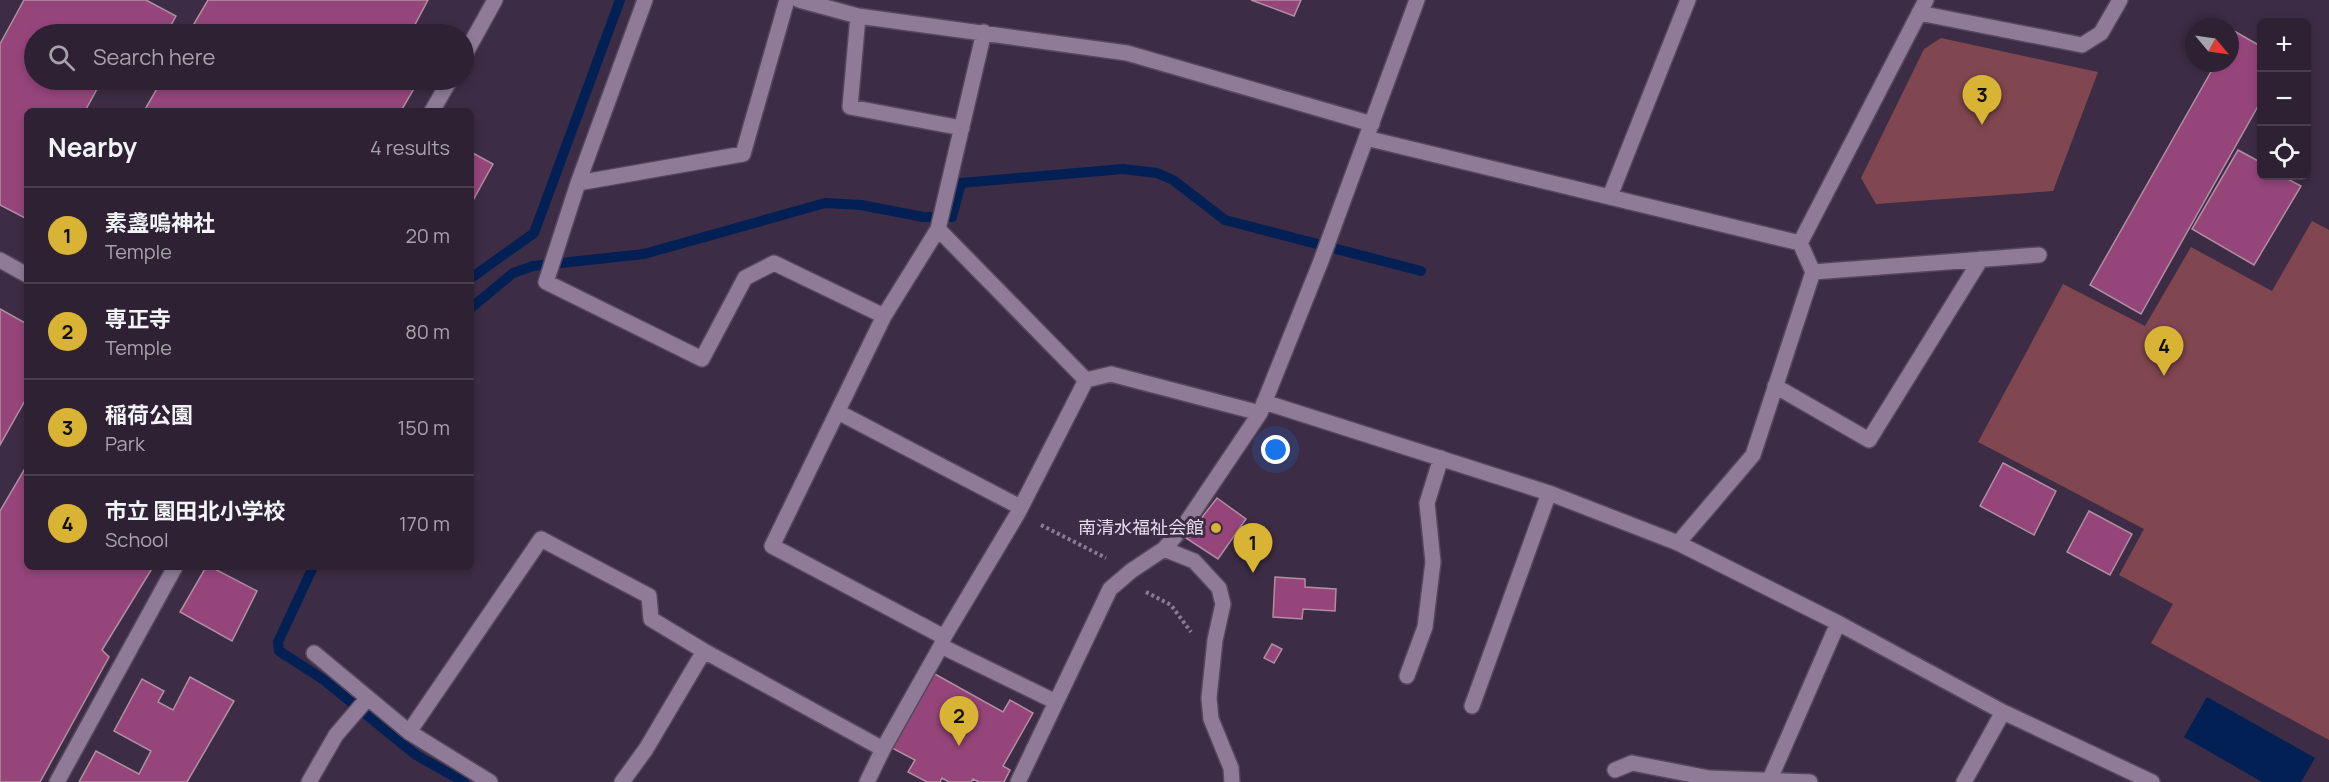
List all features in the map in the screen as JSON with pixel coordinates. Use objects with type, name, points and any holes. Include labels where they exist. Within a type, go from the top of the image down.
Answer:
[{"type":"street","points":[[474,38],[495,0]]},
{"type":"street","points":[[645,0],[578,183],[546,282],[702,359],[745,278],[774,263],[884,316]]},
{"type":"street","points":[[578,183],[743,154],[787,0]]},
{"type":"street","points":[[799,0],[858,16],[1127,52],[1369,131],[1610,196],[1800,243]]},
{"type":"street","points":[[1018,782],[1110,589],[1164,549],[1184,526],[1262,408],[1321,261],[1417,0]]},
{"type":"street","points":[[1610,196],[1688,0]]},
{"type":"street","points":[[1800,243],[1923,6],[2082,45],[2101,33],[2120,0]]},
{"type":"street","points":[[858,16],[850,107],[962,128]]},
{"type":"street","points":[[984,32],[938,229],[884,316],[772,546],[1056,702]]},
{"type":"street","points":[[434,108],[444,90]]},
{"type":"street","points":[[938,229],[1086,380]]},
{"type":"street","points":[[1678,543],[1752,455],[1814,272],[1800,243]]},
{"type":"street","points":[[1814,272],[2039,255]]},
{"type":"street","points":[[1775,386],[1869,440],[1981,259]]},
{"type":"street","points":[[0,260],[24,273]]},
{"type":"street","points":[[867,782],[943,641],[1019,510],[1086,380],[1111,374],[1262,408],[1441,458],[1549,493],[1678,543],[1838,623],[2003,712],[2152,782]]},
{"type":"street","points":[[838,412],[1019,510]]},
{"type":"street","points":[[1407,676],[1425,627],[1433,562],[1427,503],[1441,458]]},
{"type":"street","points":[[1472,706],[1549,493]]},
{"type":"street","points":[[409,732],[541,539],[649,596],[651,619],[704,651],[883,749]]},
{"type":"street","points":[[1164,549],[1194,561],[1219,588],[1223,604],[1215,640],[1209,698],[1211,719],[1232,768],[1232,782]]},
{"type":"street","points":[[57,782],[173,570]]},
{"type":"street","points":[[1770,779],[1838,623]]},
{"type":"street","points":[[622,782],[646,749],[704,651]]},
{"type":"street","points":[[314,653],[365,701],[485,781]]},
{"type":"street","points":[[309,782],[336,735],[365,701]]},
{"type":"street","points":[[1964,782],[2003,712]]},
{"type":"street","points":[[1615,770],[1632,763],[1708,780],[1770,779],[1810,782]]},
{"type":"path","points":[[1019,510],[1171,605],[1192,633]]},
{"type":"shaded area","points":[[1941,38],[2098,72],[2053,191],[1876,204],[1861,178],[1924,49]]},
{"type":"shaded area","points":[[2312,221],[2329,230],[2329,740],[2151,643],[2173,604],[2119,575],[2144,529],[1978,442],[2063,284],[2145,326],[2191,247],[2272,291]]},
{"type":"water","points":[[2207,697],[2315,758],[2301,782],[2262,782],[2184,737]]},
{"type":"building","points":[[24,0],[146,0],[176,16],[172,24],[24,24],[24,90],[97,90],[87,108],[24,108],[24,217],[0,205],[0,44]]},
{"type":"building","points":[[208,0],[428,0],[415,24],[194,24]]},
{"type":"building","points":[[1251,0],[1301,0],[1294,16]]},
{"type":"building","points":[[2239,34],[2257,44],[2257,108],[2141,314],[2090,285],[2211,72],[2239,72]]},
{"type":"building","points":[[156,90],[413,90],[403,108],[146,108]]},
{"type":"building","points":[[2238,150],[2257,160],[2257,180],[2290,180],[2301,186],[2254,265],[2192,229]]},
{"type":"building","points":[[474,154],[493,164],[474,199]]},
{"type":"building","points":[[0,309],[24,322],[24,402],[0,445]]},
{"type":"building","points":[[2003,463],[2056,491],[2034,535],[1980,506]]},
{"type":"building","points":[[24,470],[24,570],[151,570],[102,650],[109,657],[40,782],[0,782],[0,511]]},
{"type":"building","name":"南清水福祉会館","points":[[1217,498],[1246,519],[1218,559],[1186,538]]},
{"type":"building","points":[[2089,511],[2132,534],[2110,575],[2067,552]]},
{"type":"building","points":[[204,570],[217,570],[257,591],[232,641],[180,612]]},
{"type":"building","points":[[1275,577],[1305,579],[1305,587],[1336,589],[1335,611],[1303,609],[1302,619],[1273,617]]},
{"type":"building","points":[[1272,644],[1282,649],[1274,663],[1264,658]]},
{"type":"building","points":[[933,673],[1003,712],[1010,700],[1033,713],[1003,766],[1010,770],[1004,782],[979,782],[973,779],[971,782],[949,782],[942,778],[940,782],[927,782],[908,772],[915,760],[892,748]]},
{"type":"building","points":[[190,677],[234,701],[187,782],[79,782],[96,751],[139,774],[151,751],[114,731],[142,679],[164,691],[158,702],[173,710]]},
{"type":"waterway","points":[[474,276],[534,233],[620,0]]},
{"type":"waterway","points":[[474,306],[513,273],[533,266],[644,254],[825,203],[861,205],[923,217],[952,217],[961,183],[1123,169],[1157,173],[1173,180],[1225,220],[1421,271]]},
{"type":"waterway","points":[[312,570],[278,642],[279,651],[324,680],[416,755],[464,782]]},
{"type":"place","name":"稲荷公園","points":[[1982,125]]},
{"type":"place","name":"市立 園田北小学校","points":[[2164,376]]},
{"type":"place","name":"南清水福祉会館","points":[[1216,528]]},
{"type":"place","name":"素盞嗚神社","points":[[1253,573]]},
{"type":"place","name":"専正寺","points":[[959,746]]}]
